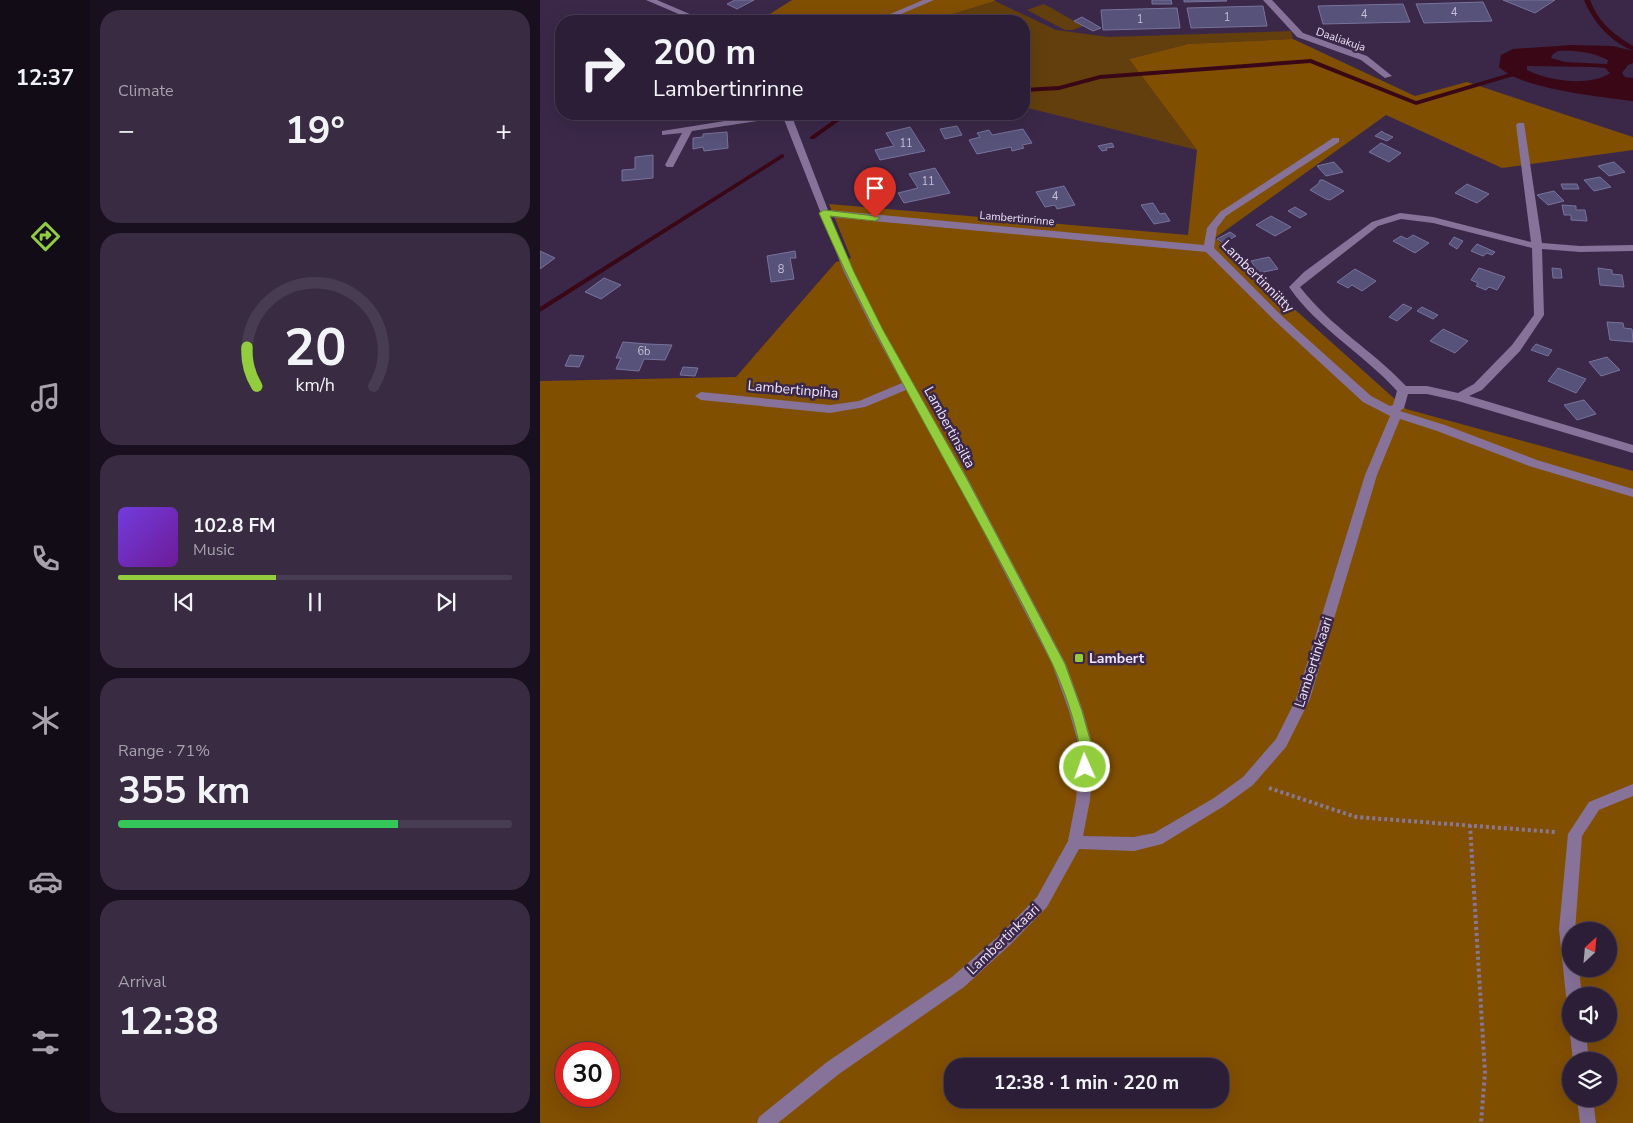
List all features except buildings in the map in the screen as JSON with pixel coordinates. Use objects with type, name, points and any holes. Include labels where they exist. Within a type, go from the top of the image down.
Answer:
[{"type":"street","points":[[650,0],[687,15]]},
{"type":"street","points":[[893,15],[930,0]]},
{"type":"street","name":"Daaliakuja","points":[[1267,0],[1300,35],[1364,58],[1388,76]]},
{"type":"street","points":[[665,133],[747,120]]},
{"type":"street","name":"Lambertinsilta","points":[[787,120],[849,272],[1059,664],[1076,711],[1087,750],[1083,800],[1075,842]]},
{"type":"street","points":[[1459,397],[1478,387],[1516,348],[1539,315],[1536,246],[1521,125]]},
{"type":"street","points":[[670,166],[689,129]]},
{"type":"street","name":"Lambertinniitty","points":[[1336,140],[1223,214],[1212,228],[1209,249],[1279,319],[1367,399],[1393,412]]},
{"type":"street","name":"Lambertinrinne","points":[[824,213],[1209,249]]},
{"type":"street","points":[[1633,248],[1580,249],[1536,246],[1433,220],[1400,216],[1375,224],[1308,274],[1294,287],[1308,305],[1339,335],[1387,371],[1402,390],[1427,390],[1459,397],[1633,449]]},
{"type":"street","name":"Lambertinpiha","points":[[701,396],[830,409],[847,408],[887,395],[909,384]]},
{"type":"street","name":"Lambertinkaari","points":[[765,1123],[833,1068],[958,982],[1006,939],[1042,902],[1075,842],[1134,844],[1157,838],[1220,802],[1248,781],[1281,743],[1303,700],[1372,475],[1393,412],[1398,408],[1402,390]]},
{"type":"street","points":[[1393,412],[1533,463],[1633,493]]},
{"type":"street","points":[[1568,922],[1575,834],[1594,806],[1633,790]]},
{"type":"street","points":[[1586,1107],[1588,1123]]},
{"type":"path","points":[[1248,781],[1356,817],[1575,834]]},
{"type":"path","points":[[1470,825],[1486,1073],[1482,1123]]},
{"type":"shaded area","points":[[792,0],[995,1],[950,15],[768,15]]},
{"type":"shaded area","points":[[995,1],[1024,15],[950,15]]},
{"type":"shaded area","points":[[1044,4],[1083,26],[1073,30],[1065,30],[1027,10]]},
{"type":"shaded area","points":[[1030,18],[1056,30],[1109,37],[1291,31],[1293,39],[1188,44],[1129,59],[1197,150],[1030,108]]},
{"type":"shaded area","points":[[1293,39],[1415,96],[1467,82],[1633,137],[1633,150],[1502,168],[1386,115],[1215,238],[1406,409],[1633,471],[1633,1123],[540,1123],[540,381],[736,377],[836,262],[851,258],[829,204],[1188,235],[1197,150],[1129,59],[1188,44]]},
{"type":"shaded area","points":[[1572,45],[1613,46],[1633,51],[1633,63],[1628,65],[1622,73],[1625,77],[1633,78],[1633,101],[1562,91],[1510,75],[1499,67],[1501,55],[1513,49]],"holes":[[[1558,51],[1583,52],[1608,60],[1607,64],[1565,62],[1551,58]],[[1527,66],[1594,67],[1605,68],[1610,73],[1592,80],[1569,81],[1536,74],[1527,70]]]},
{"type":"waterway","points":[[1587,0],[1599,23],[1633,49]]},
{"type":"waterway","points":[[1030,90],[1059,88],[1100,77],[1311,61],[1416,103],[1517,73],[1523,75]]},
{"type":"waterway","points":[[812,138],[838,120]]},
{"type":"waterway","points":[[540,310],[782,156]]},
{"type":"place","name":"Lambert","points":[[1079,658]]},
{"type":"route","points":[[875,218],[824,213],[849,272],[878,330],[962,479],[1059,664],[1076,711],[1087,750],[1085,767]]}]
